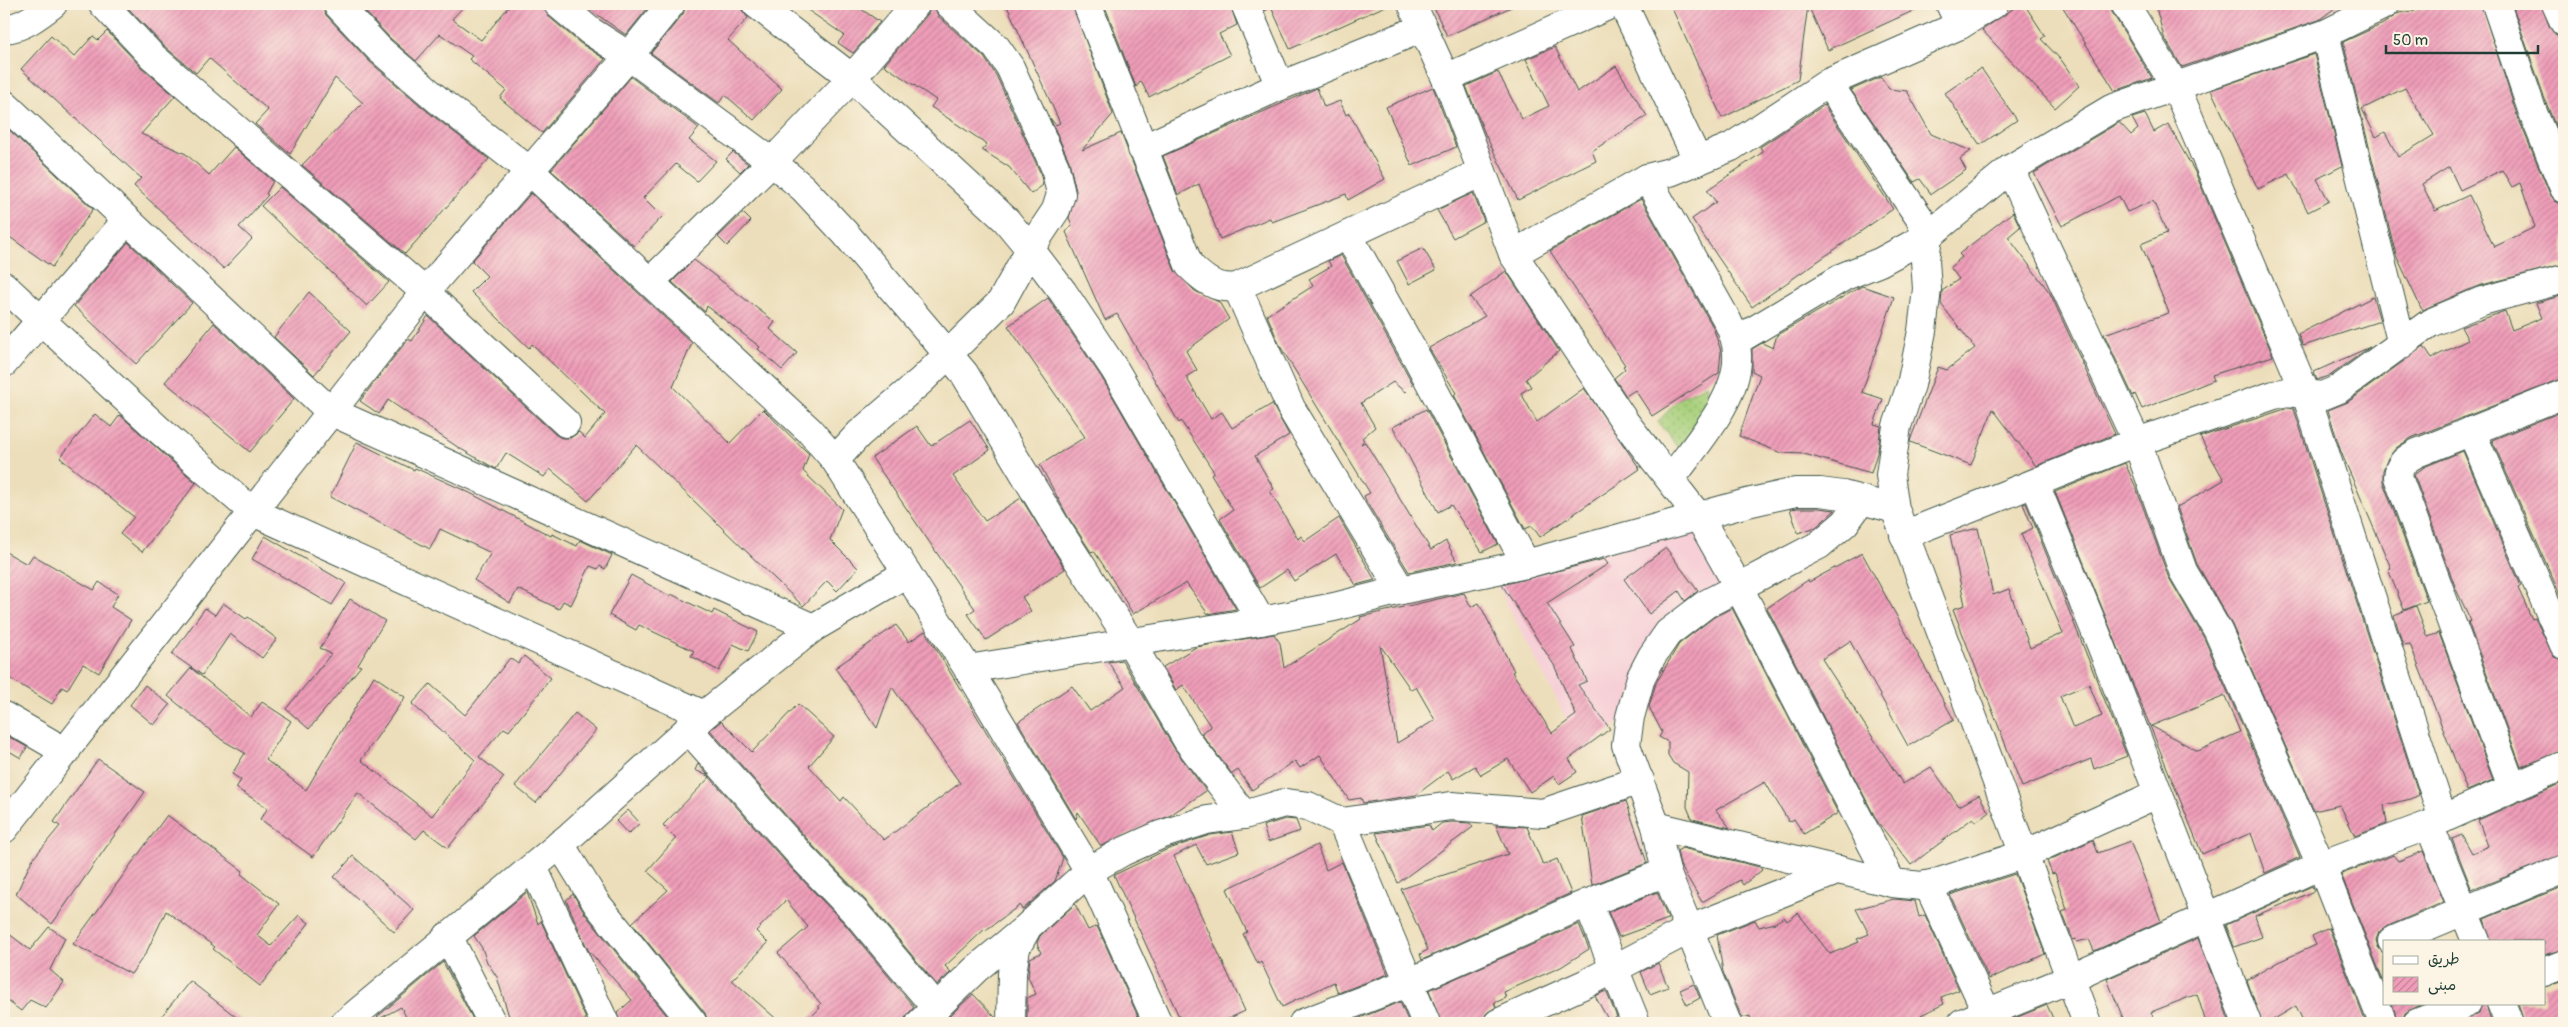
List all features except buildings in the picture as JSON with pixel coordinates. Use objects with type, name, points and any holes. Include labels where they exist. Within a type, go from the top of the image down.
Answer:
[{"type":"street","points":[[4,30],[12,29],[53,4]]},
{"type":"street","points":[[103,4],[152,56],[425,292],[566,423]]},
{"type":"street","points":[[558,4],[590,31],[629,56],[772,162],[802,188],[839,226],[949,353],[964,373],[1054,523],[1131,643],[1187,740],[1244,814]]},
{"type":"street","points":[[4,829],[425,292],[629,56],[671,4]]},
{"type":"street","points":[[756,4],[852,78],[1006,220],[1030,249],[1063,292],[1116,370],[1261,621]]},
{"type":"street","points":[[650,282],[772,162],[852,78],[916,4]]},
{"type":"street","points":[[835,460],[859,434],[922,380],[1001,302],[1030,249],[1056,210],[1061,194],[1055,167],[1010,67],[996,46],[949,4]]},
{"type":"street","points":[[1087,4],[1189,264],[1200,277],[1213,284],[1226,289],[1237,287],[1482,172]]},
{"type":"street","points":[[1245,4],[1280,86]]},
{"type":"street","points":[[1446,78],[1577,11],[1612,4]]},
{"type":"street","points":[[1623,4],[1698,161]]},
{"type":"street","points":[[1513,254],[1647,178],[1698,161],[1732,147],[1828,83],[1955,14],[1994,4]]},
{"type":"street","points":[[2125,4],[2176,87],[2306,394],[2436,822],[2464,912],[2476,940]]},
{"type":"street","points":[[1736,341],[1846,276],[1880,262],[1928,236],[2010,170],[2111,109],[2325,34],[2386,4]]},
{"type":"street","points":[[2496,4],[2532,110],[2564,188]]},
{"type":"street","points":[[2556,4],[2564,22]]},
{"type":"street","points":[[340,5],[379,49],[438,100],[530,171],[809,430],[835,460],[968,669],[1089,871],[1158,1023]]},
{"type":"street","points":[[1142,148],[1280,86],[1418,16],[1446,78],[1513,254],[1625,422],[1699,517],[1738,586],[1892,883]]},
{"type":"street","points":[[2325,34],[2402,345]]},
{"type":"street","points":[[1828,83],[1919,217],[1928,236],[1925,260],[1927,288],[1922,331],[1911,385],[1897,426],[1890,475],[1895,509],[2072,978],[2087,1023]]},
{"type":"street","points":[[4,104],[330,411],[813,628]]},
{"type":"street","points":[[2010,170],[2137,442],[2183,571],[2218,631],[2321,865],[2383,1023]]},
{"type":"street","points":[[1647,178],[1727,320],[1736,341],[1737,364],[1727,400],[1671,479]]},
{"type":"street","points":[[4,363],[127,220]]},
{"type":"street","points":[[1348,235],[1418,360],[1526,564]]},
{"type":"street","points":[[1904,535],[2137,442],[2274,395],[2287,392],[2322,396],[2339,390],[2430,323],[2482,301],[2564,279]]},
{"type":"street","points":[[4,286],[157,428],[253,512],[696,722],[804,859],[856,913],[928,1016],[976,970],[1028,927],[1089,871],[1122,852],[1160,835],[1207,820],[1244,814],[1284,803],[1308,806],[1342,822],[1451,806],[1543,812],[1640,780]]},
{"type":"street","points":[[1237,287],[1291,408],[1401,590]]},
{"type":"street","points":[[2512,787],[2398,476],[2399,468],[2404,460],[2417,453],[2564,394]]},
{"type":"street","points":[[2471,431],[2563,640]]},
{"type":"street","points":[[2035,484],[2101,645],[2247,1023]]},
{"type":"street","points":[[968,669],[1261,621],[1334,607],[1401,590],[1526,564],[1747,503],[1796,492],[1820,492],[1895,509]]},
{"type":"street","points":[[1727,1023],[1666,872],[1656,826],[1626,746],[1630,716],[1641,677],[1668,633],[1706,604],[1820,545],[1845,523],[1862,500]]},
{"type":"street","points":[[345,1023],[560,844],[696,722],[813,628],[907,573]]},
{"type":"street","points":[[4,716],[66,752]]},
{"type":"street","points":[[1928,885],[1974,1018],[2072,978],[2321,865],[2436,822],[2564,765]]},
{"type":"street","points":[[1656,826],[1892,883],[1928,885],[2025,854],[2157,794]]},
{"type":"street","points":[[1342,822],[1426,1023]]},
{"type":"street","points":[[560,844],[597,904],[693,1023]]},
{"type":"street","points":[[533,866],[605,1023]]},
{"type":"street","points":[[2394,940],[2564,869]]},
{"type":"street","points":[[1507,1021],[1613,970],[1690,929],[1839,870]]},
{"type":"street","points":[[1303,1023],[1410,982],[1588,903],[1666,872]]},
{"type":"street","points":[[1588,903],[1613,970],[1636,1023]]},
{"type":"street","points":[[1011,1023],[1012,973],[1016,948],[1028,927]]},
{"type":"street","points":[[448,936],[492,1023]]},
{"type":"street","points":[[2356,955],[2383,944]]},
{"type":"street","points":[[2546,971],[2564,964]]},
{"type":"street","points":[[2417,1023],[2464,1004]]},
{"type":"street","points":[[2501,1004],[2509,1023]]},
{"type":"shaded area","points":[[1696,528],[1724,584],[1650,644],[1621,721],[1584,752],[1494,580]]},
{"type":"green space","points":[[1707,385],[1710,406],[1679,449],[1658,422],[1680,398]]}]
